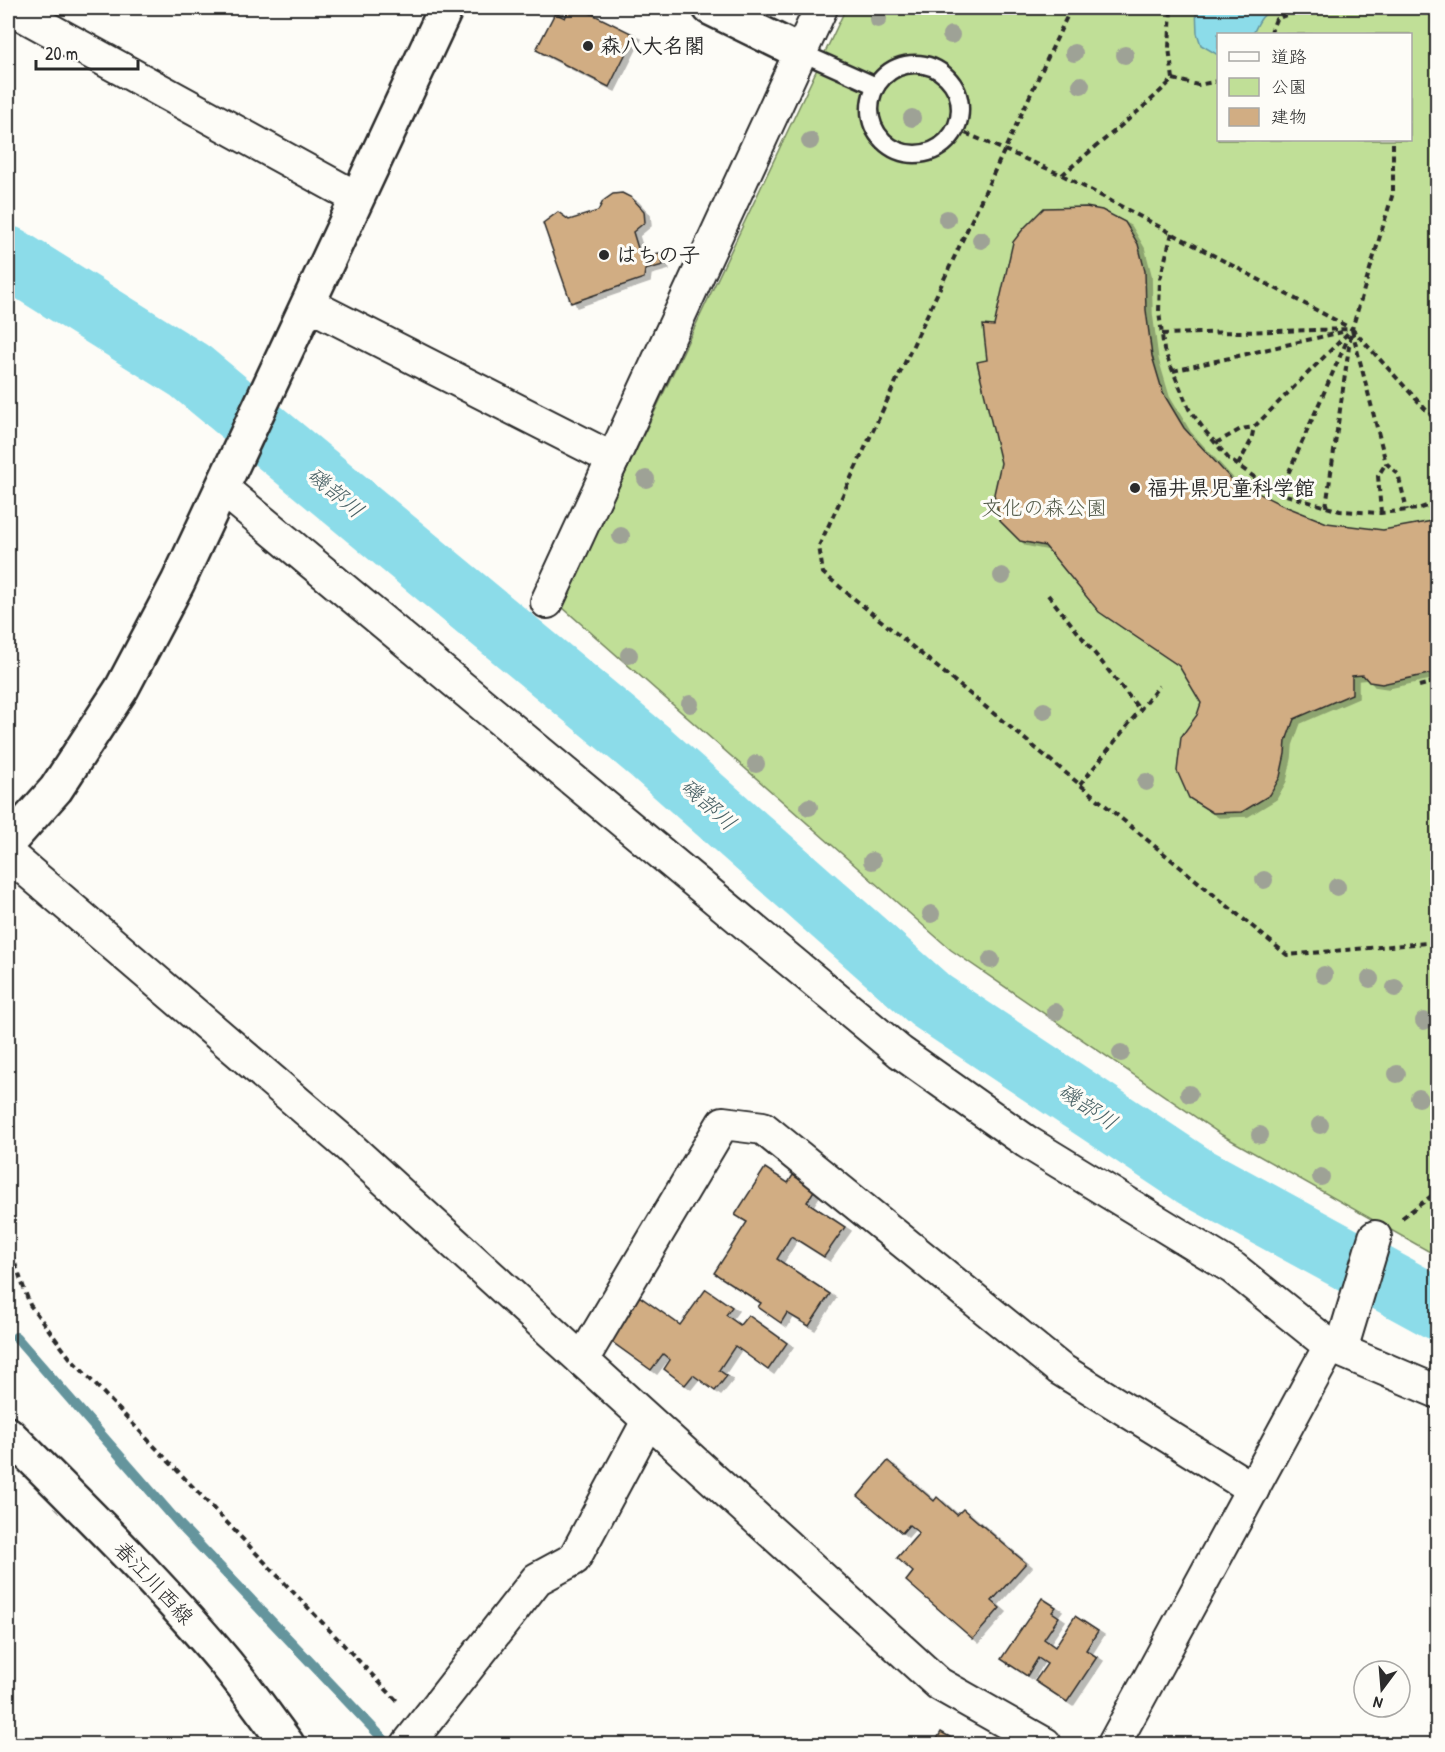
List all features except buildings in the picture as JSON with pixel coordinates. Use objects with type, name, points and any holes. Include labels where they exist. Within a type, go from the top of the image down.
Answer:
[{"type":"street","points":[[10,8],[357,198]]},
{"type":"street","points":[[8,843],[56,789],[122,688],[178,582],[446,8]]},
{"type":"street","points":[[710,8],[800,52]]},
{"type":"street","points":[[547,602],[821,8]]},
{"type":"street","points":[[308,304],[613,459]]},
{"type":"street","points":[[222,488],[900,1052],[1027,1142],[1233,1268],[1338,1341],[1437,1392]]},
{"type":"street","points":[[8,854],[346,1144],[648,1421],[939,1683],[1045,1744]]},
{"type":"street","points":[[582,1360],[723,1123],[763,1128],[1060,1369],[1253,1489]]},
{"type":"street","points":[[1114,1744],[1253,1489],[1338,1341],[1375,1237]]},
{"type":"street","points":[[416,1735],[537,1579],[574,1559],[648,1421]]},
{"type":"street","name":"春江川西線","points":[[8,1434],[127,1554],[221,1657],[287,1744]]},
{"type":"lane","points":[[800,52],[876,87]]},
{"type":"lane","points":[[920,64],[937,69],[950,80],[959,95],[961,113],[956,129],[943,145],[924,154],[904,153],[885,143],[873,126],[870,107],[876,87],[887,73],[903,65],[920,64]]},
{"type":"path","points":[[1071,8],[819,546],[823,573],[1287,955],[1437,942]]},
{"type":"path","points":[[1171,8],[1169,48],[1173,79]]},
{"type":"path","points":[[1271,33],[1276,19],[1304,8]]},
{"type":"path","points":[[1062,175],[1151,101],[1173,79]]},
{"type":"path","points":[[1173,79],[1198,85],[1217,81]]},
{"type":"path","points":[[956,129],[1062,175],[1352,329],[1437,423]]},
{"type":"path","points":[[1280,492],[1352,329],[1393,193],[1393,141]]},
{"type":"path","points":[[1172,233],[1160,279],[1159,312],[1164,350],[1189,409],[1229,459],[1257,479],[1286,495],[1340,511],[1381,513],[1407,510],[1437,502]]},
{"type":"path","points":[[1162,334],[1352,329]]},
{"type":"path","points":[[1173,371],[1352,329]]},
{"type":"path","points":[[1238,465],[1251,441],[1254,427],[1352,329]]},
{"type":"path","points":[[1352,329],[1386,463],[1398,474],[1407,510]]},
{"type":"path","points":[[1326,507],[1352,329]]},
{"type":"path","points":[[1216,443],[1241,429],[1254,427]]},
{"type":"path","points":[[1381,513],[1378,476],[1386,463]]},
{"type":"path","points":[[1048,595],[1140,710]]},
{"type":"path","points":[[1419,686],[1437,681]]},
{"type":"path","points":[[1080,785],[1159,686]]},
{"type":"path","points":[[1375,1237],[1437,1191]]},
{"type":"path","points":[[8,1244],[30,1305],[70,1359],[416,1735]]},
{"type":"green space","name":"文化の森公園","points":[[846,8],[1437,8],[1437,1256],[1222,1135],[951,950],[562,607]]},
{"type":"water","points":[[1196,8],[1278,8],[1262,17],[1253,33],[1217,33],[1217,54],[1201,45],[1197,33]]},
{"type":"waterway","name":"磯部川","points":[[8,257],[190,371],[649,751],[931,1001],[1194,1176],[1438,1309]]},
{"type":"waterway","points":[[16,1337],[182,1527],[388,1744]]},
{"type":"place","name":"森八大名閣","points":[[588,46]]},
{"type":"place","name":"はちの子","points":[[604,255]]},
{"type":"place","name":"福井県児童科学館","points":[[1135,488]]}]
